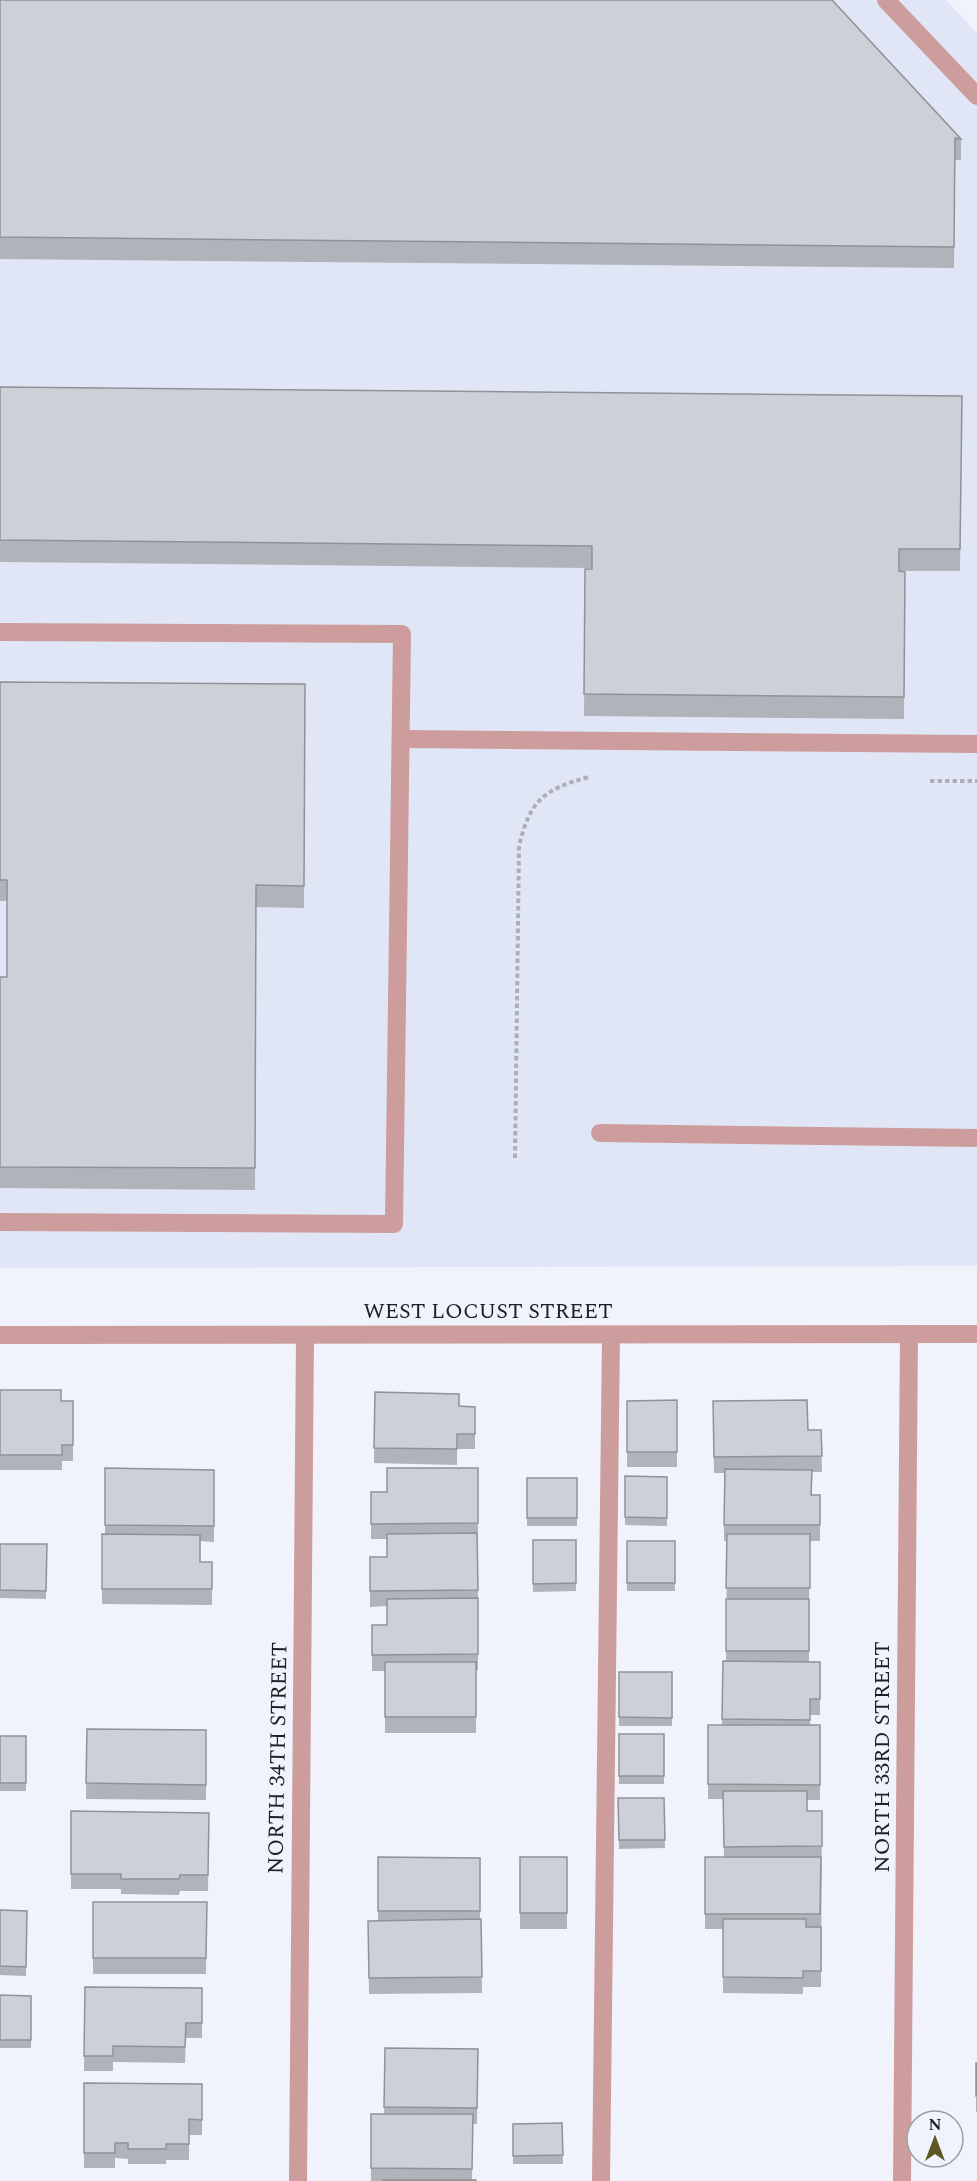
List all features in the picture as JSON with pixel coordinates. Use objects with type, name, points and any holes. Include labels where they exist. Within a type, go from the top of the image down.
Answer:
[{"type":"street","points":[[886,0],[977,96]]},
{"type":"street","points":[[0,632],[402,634],[394,1224],[0,1222]]},
{"type":"street","points":[[401,739],[977,744]]},
{"type":"street","points":[[600,1133],[977,1138]]},
{"type":"street","name":"NORTH 33RD STREET","points":[[902,2181],[909,1334]]},
{"type":"street","name":"WEST LOCUST STREET","points":[[0,1335],[977,1334]]},
{"type":"street","points":[[601,2181],[611,1335]]},
{"type":"street","name":"NORTH 34TH STREET","points":[[298,2181],[305,1336]]},
{"type":"path","points":[[515,1158],[519,846],[526,818],[541,798],[562,784],[594,776]]},
{"type":"path","points":[[929,781],[977,782]]},
{"type":"shaded area","points":[[0,0],[946,0],[977,33],[977,1266],[0,1268]]},
{"type":"building","points":[[0,0],[832,0],[961,139],[955,138],[954,247],[0,237]]},
{"type":"building","points":[[0,387],[962,396],[960,549],[899,549],[899,571],[905,572],[904,697],[584,694],[585,569],[592,569],[592,546],[0,540]]},
{"type":"building","points":[[0,682],[305,684],[304,886],[256,885],[255,1168],[0,1167],[0,977],[7,977],[7,880],[0,880]]},
{"type":"building","points":[[0,1390],[61,1390],[61,1401],[73,1401],[73,1445],[62,1445],[62,1455],[0,1455]]},
{"type":"building","points":[[375,1392],[459,1394],[459,1406],[475,1407],[475,1434],[457,1434],[457,1449],[374,1448]]},
{"type":"building","points":[[677,1400],[677,1452],[627,1452],[627,1401]]},
{"type":"building","points":[[807,1400],[808,1430],[821,1430],[822,1456],[714,1457],[713,1401]]},
{"type":"building","points":[[105,1468],[214,1470],[214,1526],[105,1525]]},
{"type":"building","points":[[387,1468],[478,1468],[478,1523],[371,1524],[371,1492],[387,1492]]},
{"type":"building","points":[[725,1469],[812,1470],[811,1495],[820,1495],[820,1525],[724,1525]]},
{"type":"building","points":[[625,1476],[667,1477],[667,1518],[625,1517]]},
{"type":"building","points":[[527,1478],[577,1478],[577,1518],[527,1518]]},
{"type":"building","points":[[477,1533],[478,1590],[370,1591],[370,1557],[387,1557],[387,1534]]},
{"type":"building","points":[[102,1534],[200,1535],[200,1562],[212,1562],[212,1589],[102,1589]]},
{"type":"building","points":[[727,1534],[810,1534],[810,1588],[726,1588]]},
{"type":"building","points":[[533,1540],[576,1540],[576,1583],[533,1584]]},
{"type":"building","points":[[627,1541],[675,1541],[675,1583],[627,1583]]},
{"type":"building","points":[[0,1544],[47,1544],[46,1591],[0,1590]]},
{"type":"building","points":[[478,1598],[478,1654],[372,1655],[372,1625],[387,1625],[387,1599]]},
{"type":"building","points":[[726,1599],[809,1599],[809,1651],[726,1651]]},
{"type":"building","points":[[723,1661],[820,1662],[820,1699],[810,1699],[810,1720],[722,1719]]},
{"type":"building","points":[[385,1662],[476,1662],[476,1717],[385,1717]]},
{"type":"building","points":[[619,1672],[672,1672],[672,1718],[619,1717]]},
{"type":"building","points":[[708,1725],[820,1725],[820,1785],[708,1784]]},
{"type":"building","points":[[87,1729],[206,1730],[206,1785],[86,1783]]},
{"type":"building","points":[[619,1734],[664,1734],[664,1776],[619,1776]]},
{"type":"building","points":[[0,1736],[26,1736],[26,1783],[0,1783]]},
{"type":"building","points":[[723,1791],[807,1791],[807,1811],[822,1811],[822,1846],[724,1847]]},
{"type":"building","points":[[618,1798],[664,1798],[665,1840],[619,1840]]},
{"type":"building","points":[[71,1811],[209,1813],[208,1875],[180,1875],[179,1879],[121,1879],[121,1874],[71,1874]]},
{"type":"building","points":[[378,1857],[480,1858],[480,1911],[378,1911]]},
{"type":"building","points":[[520,1857],[567,1857],[567,1913],[520,1913]]},
{"type":"building","points":[[705,1857],[821,1857],[820,1914],[705,1914]]},
{"type":"building","points":[[93,1902],[207,1902],[206,1958],[93,1958]]},
{"type":"building","points":[[0,1910],[27,1911],[26,1967],[0,1966]]},
{"type":"building","points":[[481,1919],[482,1977],[369,1978],[368,1921]]},
{"type":"building","points":[[723,1919],[806,1919],[806,1927],[821,1927],[821,1971],[803,1971],[803,1978],[723,1977]]},
{"type":"building","points":[[85,1987],[202,1988],[202,2023],[186,2023],[185,2047],[113,2046],[113,2056],[84,2056]]},
{"type":"building","points":[[0,1995],[31,1996],[31,2040],[0,2040]]},
{"type":"building","points":[[385,2048],[478,2049],[477,2108],[384,2107]]},
{"type":"building","points":[[977,2063],[977,2096],[976,2096]]},
{"type":"building","points":[[84,2083],[202,2084],[202,2120],[189,2119],[189,2144],[166,2144],[166,2149],[128,2149],[128,2143],[115,2143],[115,2153],[84,2153]]},
{"type":"building","points":[[371,2114],[473,2114],[472,2169],[371,2168]]},
{"type":"building","points":[[562,2123],[563,2155],[513,2156],[513,2124]]},
{"type":"building","points":[[476,2180],[476,2181],[383,2181]]}]
